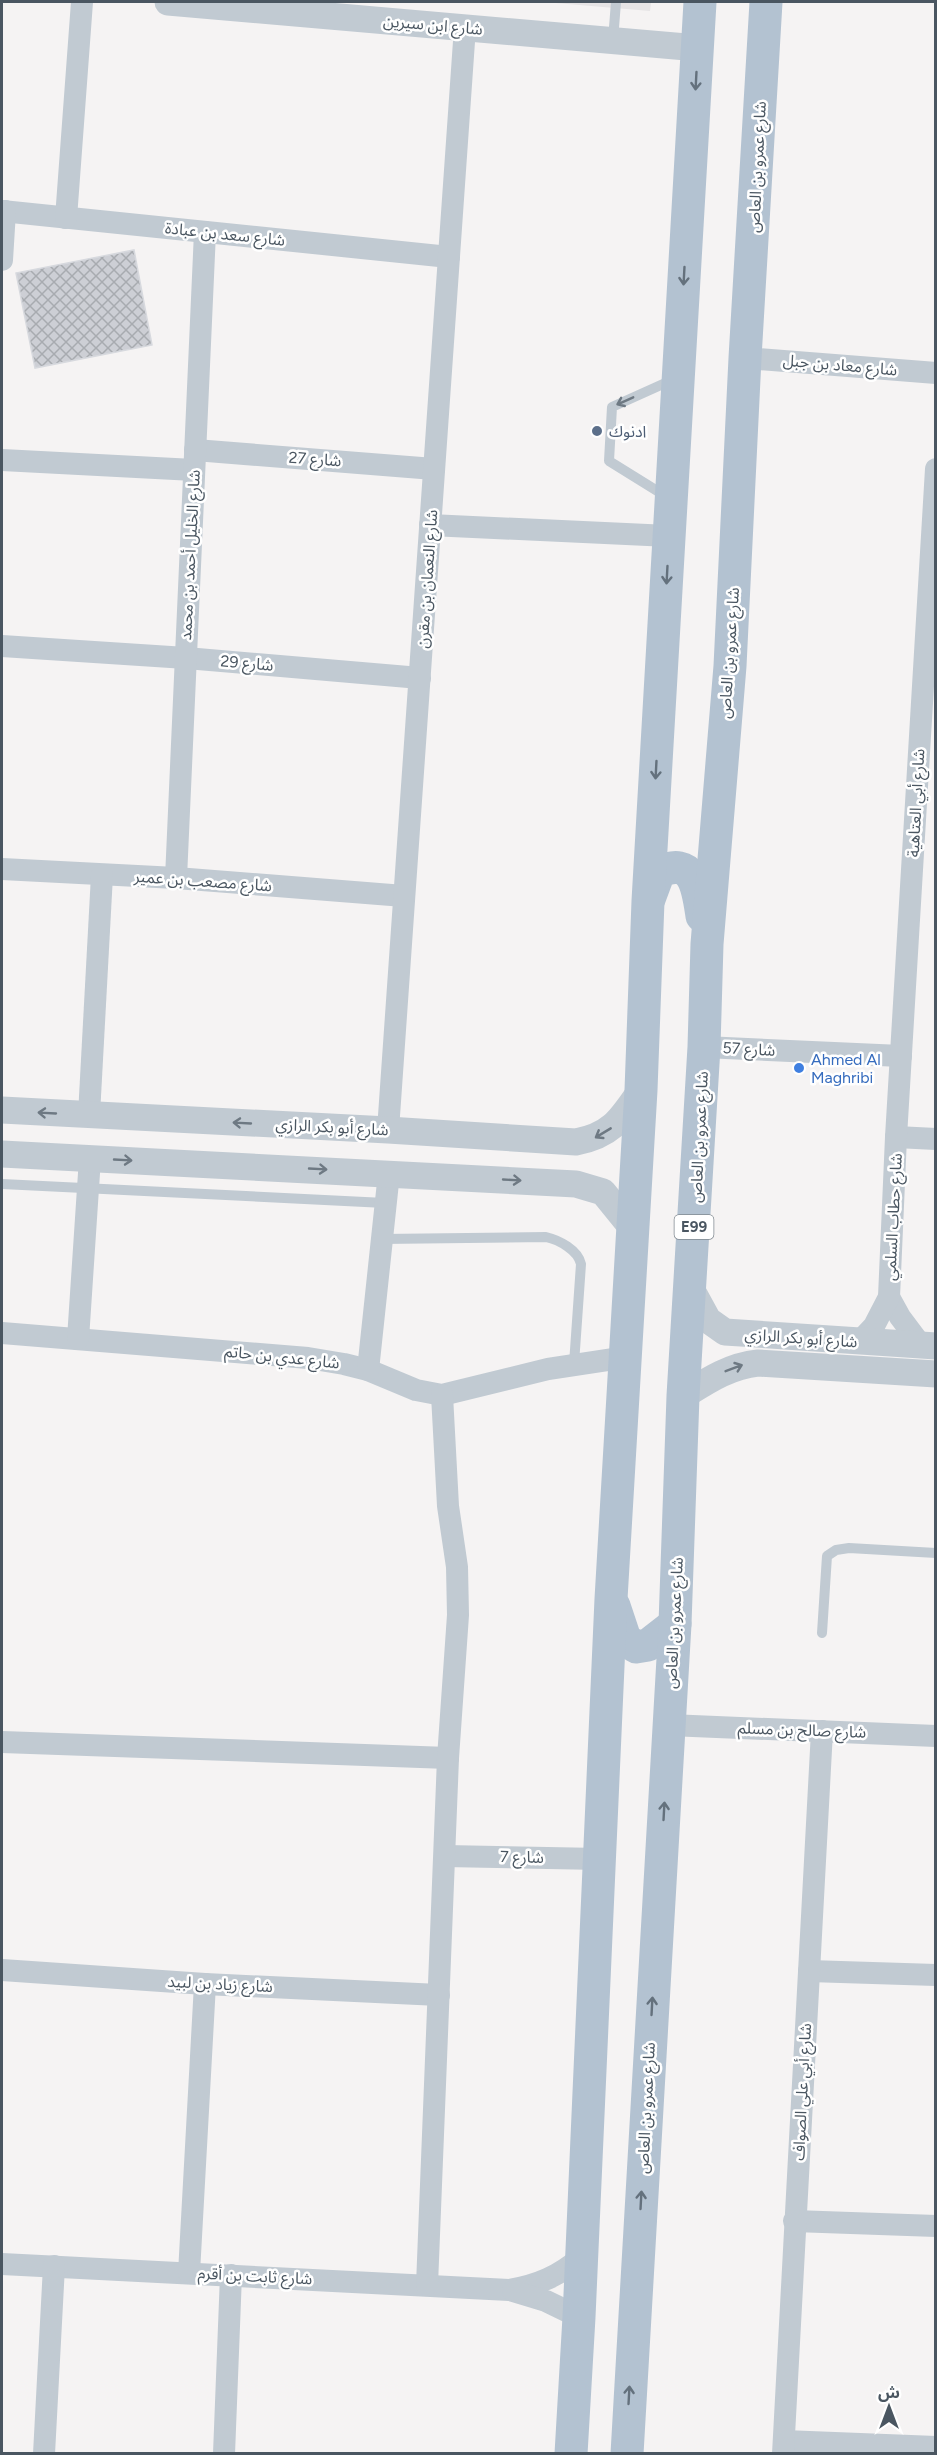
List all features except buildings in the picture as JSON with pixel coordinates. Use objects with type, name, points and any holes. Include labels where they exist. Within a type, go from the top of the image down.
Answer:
[{"type":"main road","points":[[571,2454],[612,1599],[641,1090],[648,901],[700,2]]},
{"type":"main road","name":"شارع عمرو بن العاص","points":[[627,2454],[675,1624],[683,1396],[704,1047],[707,944],[730,666],[766,2]]},
{"type":"main road","points":[[648,901],[659,872],[669,867],[681,868],[691,873],[698,889],[707,944]]},
{"type":"main road","points":[[612,1599],[625,1639],[636,1647],[648,1645],[675,1624]]},
{"type":"street","points":[[66,218],[82,2]]},
{"type":"street","name":"شارع ابن سيرين","points":[[168,2],[698,48]]},
{"type":"street","name":"شارع النعمان بن مقرن","points":[[388,1130],[465,27]]},
{"type":"street","points":[[2,260],[3,211]]},
{"type":"street","name":"شارع سعد بن عبادة","points":[[3,211],[449,257]]},
{"type":"street","name":"شارع الخليل أحمد بن محمد","points":[[176,878],[205,232]]},
{"type":"street","name":"شارع معاد بن جبل","points":[[745,358],[936,373]]},
{"type":"street","name":"شارع 27","points":[[2,460],[195,460],[434,469]]},
{"type":"street","name":"شارع أبي العتاهية","points":[[896,1137],[927,753],[936,469]]},
{"type":"street","points":[[430,525],[669,536]]},
{"type":"street","name":"شارع 29","points":[[2,646],[186,658],[420,678]]},
{"type":"street","name":"شارع مصعب بن عمير","points":[[2,869],[176,878],[404,896]]},
{"type":"street","points":[[89,1115],[102,875]]},
{"type":"street","name":"شارع 57","points":[[704,1047],[901,1056]]},
{"type":"street","name":"شارع أبو بكر الرازي","points":[[2,1110],[576,1142],[607,1132],[621,1119],[641,1090]]},
{"type":"street","points":[[896,1137],[936,1139]]},
{"type":"street","name":"شارع حطاب السلمي","points":[[889,1297],[896,1137]]},
{"type":"street","points":[[2,1154],[576,1184],[603,1192],[633,1229]]},
{"type":"street","points":[[78,1339],[90,1158]]},
{"type":"street","points":[[368,1370],[389,1173]]},
{"type":"street","name":"شارع أبو بكر الرازي","points":[[690,1287],[708,1320],[725,1332],[928,1345]]},
{"type":"street","points":[[859,1342],[874,1326],[889,1297]]},
{"type":"street","points":[[889,1297],[900,1317],[928,1345]]},
{"type":"street","name":"شارع عدي بن حاتم","points":[[2,1333],[308,1358],[368,1370],[416,1390],[442,1395],[574,1364],[627,1357]]},
{"type":"street","name":"شارع أبو بكر الرازي","points":[[683,1396],[726,1371],[740,1365],[758,1363],[936,1374]]},
{"type":"street","points":[[427,2285],[448,1758],[458,1615],[456,1567],[448,1506],[442,1395]]},
{"type":"street","name":"شارع صالح بن مسلم","points":[[669,1725],[936,1736]]},
{"type":"street","name":"شارع أبي علي الصواف","points":[[783,2447],[822,1731]]},
{"type":"street","points":[[2,1742],[448,1758]]},
{"type":"street","name":"شارع 7","points":[[445,1856],[600,1859]]},
{"type":"street","name":"شارع زياد بن لبيد","points":[[2,1970],[205,1984],[439,1995]]},
{"type":"street","points":[[809,1971],[936,1975]]},
{"type":"street","points":[[189,2273],[205,1984]]},
{"type":"street","points":[[794,2221],[936,2226]]},
{"type":"street","name":"شارع ثابت بن أقرم","points":[[2,2264],[509,2290],[529,2287],[548,2280],[566,2270],[581,2257]]},
{"type":"street","points":[[44,2454],[54,2266]]},
{"type":"street","points":[[224,2454],[231,2275]]},
{"type":"street","name":"شارع ثابت بن أقرم","points":[[509,2290],[546,2301],[579,2317]]},
{"type":"street","points":[[783,2447],[936,2447]]},
{"type":"lane","points":[[613,40],[616,2]]},
{"type":"lane","points":[[671,499],[609,461],[610,429],[612,407],[678,377]]},
{"type":"lane","points":[[2,1184],[385,1203]]},
{"type":"lane","points":[[381,1239],[546,1236],[560,1240],[580,1258],[581,1264],[574,1364]]},
{"type":"lane","points":[[822,1633],[827,1556],[849,1548],[936,1553]]},
{"type":"shaded area","points":[[544,2],[651,2],[650,11]]},
{"type":"place","name":"ادنوك","points":[[597,431]]},
{"type":"place","name":"Ahmed Al Maghribi","points":[[799,1068]]}]
